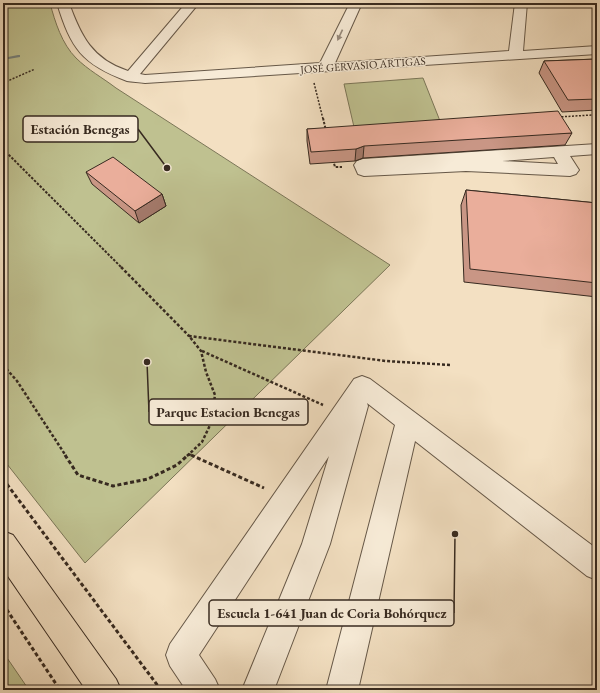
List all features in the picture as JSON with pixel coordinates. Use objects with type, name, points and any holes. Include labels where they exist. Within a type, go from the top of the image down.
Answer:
[{"type":"main road","points":[[3,545],[105,690]]},
{"type":"street","name":"JOSÉ GERVASIO ARTIGAS","points":[[63,3],[76,36],[87,53],[102,67],[130,77],[145,79],[597,50]]},
{"type":"street","points":[[130,77],[192,3]]},
{"type":"street","points":[[325,68],[356,3]]},
{"type":"street","points":[[515,56],[521,3]]},
{"type":"street","points":[[559,152],[570,170],[466,165],[364,170],[363,165],[597,149]]},
{"type":"street","points":[[204,690],[181,656],[362,386]]},
{"type":"street","points":[[362,386],[597,566]]},
{"type":"street","points":[[258,690],[316,544],[362,386]]},
{"type":"street","points":[[342,690],[408,421]]},
{"type":"path","points":[[3,83],[35,69]]},
{"type":"path","points":[[313,80],[327,134]]},
{"type":"path","points":[[553,118],[592,115]]},
{"type":"path","points":[[3,149],[189,336],[201,351],[206,372],[215,395],[211,423],[202,442],[177,464],[148,479],[113,486],[78,475],[17,381],[3,365]]},
{"type":"path","points":[[332,154],[335,167],[342,166]]},
{"type":"path","points":[[189,336],[386,361],[450,365]]},
{"type":"path","points":[[201,351],[344,414]]},
{"type":"path","points":[[188,454],[287,498]]},
{"type":"path","points":[[3,479],[161,690]]},
{"type":"path","points":[[3,604],[60,690]]},
{"type":"green space","points":[[3,3],[50,3],[63,39],[71,52],[85,66],[116,88],[390,265],[85,563],[3,459]]},
{"type":"green space","points":[[423,78],[440,121],[354,127],[344,84]]},
{"type":"green space","points":[[3,652],[29,690],[3,690]]},
{"type":"building","points":[[597,59],[597,99],[568,100],[544,61]]},
{"type":"building","points":[[558,111],[572,133],[364,146],[356,149],[311,152],[307,129]]},
{"type":"building","points":[[113,157],[162,194],[135,211],[86,172]]},
{"type":"building","points":[[466,190],[597,203],[597,283],[470,269]]},
{"type":"waterway","points":[[3,59],[18,56]]},
{"type":"place","name":"Estación Benegas","points":[[167,168]]},
{"type":"place","name":"Parque Estacion Benegas","points":[[147,362]]},
{"type":"place","name":"Escuela 1-641 Juan de Coria Bohórquez","points":[[455,534]]}]
